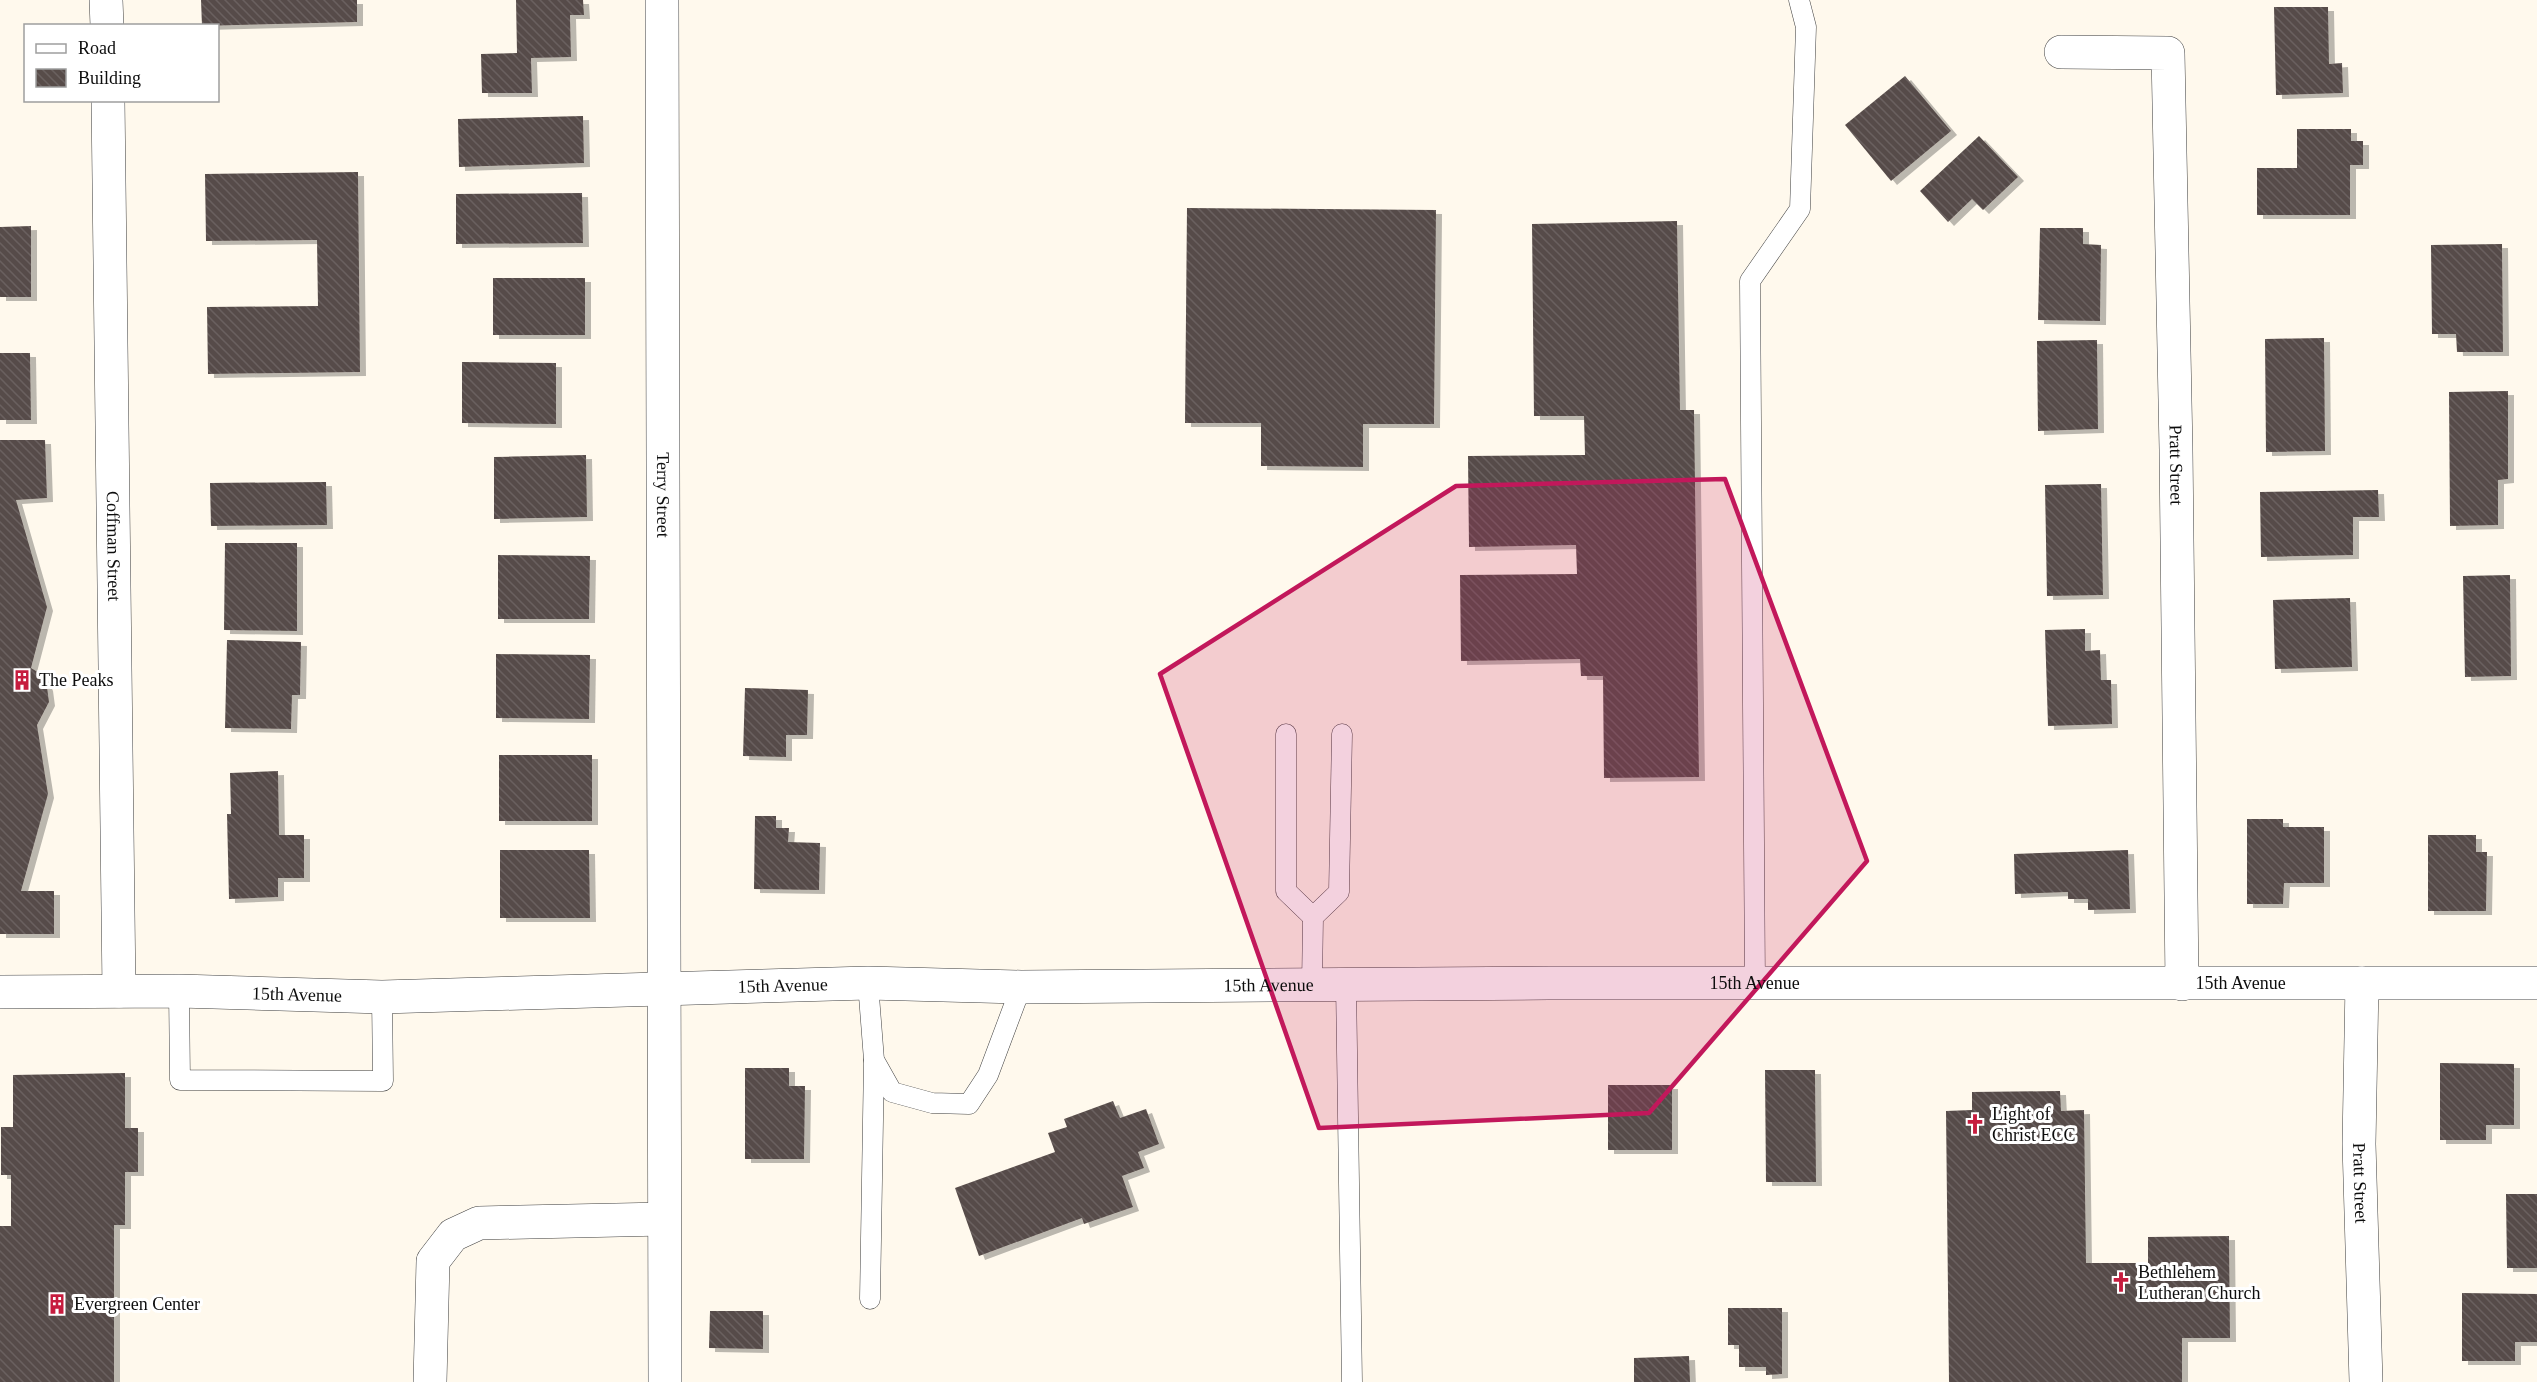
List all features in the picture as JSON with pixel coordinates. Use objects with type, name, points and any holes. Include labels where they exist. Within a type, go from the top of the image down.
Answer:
[{"type":"street","points":[[106,0],[107,24]]},
{"type":"street","name":"Terry Street","points":[[662,0],[664,1382]]},
{"type":"street","name":"Pratt Street","points":[[2061,52],[2168,53],[2176,450],[2182,984]]},
{"type":"street","name":"Coffman Street","points":[[108,102],[120,991]]},
{"type":"street","name":"15th Avenue","points":[[0,992],[179,991],[382,997],[663,991],[868,983],[1021,987],[1346,984],[2537,983]]},
{"type":"street","name":"Pratt Street","points":[[2362,983],[2360,1144],[2366,1382]]},
{"type":"street","points":[[430,1382],[433,1261],[453,1235],[479,1223],[664,1219]]},
{"type":"lane","points":[[1755,983],[1750,281],[1800,209],[1806,27],[1799,0]]},
{"type":"lane","points":[[1286,734],[1286,891],[1312,917],[1312,985]]},
{"type":"lane","points":[[1312,917],[1339,892],[1342,734]]},
{"type":"lane","points":[[868,983],[874,1060],[870,1299]]},
{"type":"lane","points":[[1346,984],[1352,1382]]},
{"type":"lane","points":[[874,1060],[892,1092],[932,1103],[969,1104],[988,1075],[1021,987]]},
{"type":"lane","points":[[179,991],[180,1080],[383,1081],[382,997]]},
{"type":"highlighted area","points":[[1725,479],[1867,861],[1649,1113],[1319,1128],[1160,674],[1456,486]]},
{"type":"building","points":[[201,0],[357,0],[357,22],[202,24]]},
{"type":"building","points":[[516,0],[583,0],[584,15],[570,15],[571,57],[531,58],[532,93],[482,93],[481,54],[517,53]]},
{"type":"building","points":[[2274,7],[2328,7],[2329,64],[2342,63],[2343,93],[2276,95]]},
{"type":"building","points":[[1905,76],[1951,131],[1891,181],[1845,125]]},
{"type":"building","points":[[583,116],[584,163],[459,167],[458,119]]},
{"type":"building","points":[[2297,129],[2351,129],[2351,141],[2363,141],[2363,165],[2350,165],[2350,215],[2257,215],[2257,168],[2297,168]]},
{"type":"building","points":[[1979,136],[2018,177],[1983,210],[1972,199],[1948,222],[1920,191]]},
{"type":"building","points":[[358,172],[360,372],[208,374],[207,307],[318,306],[317,240],[206,241],[205,174]]},
{"type":"building","points":[[582,193],[583,243],[456,244],[456,194]]},
{"type":"building","points":[[1187,208],[1436,210],[1434,424],[1363,424],[1363,467],[1261,466],[1261,423],[1185,423]]},
{"type":"building","points":[[1677,221],[1680,410],[1694,410],[1699,777],[1604,778],[1603,676],[1581,676],[1580,659],[1461,661],[1460,575],[1577,574],[1576,545],[1469,547],[1468,456],[1585,455],[1584,416],[1534,416],[1532,224]]},
{"type":"building","points":[[31,226],[31,297],[0,297],[0,227]]},
{"type":"building","points":[[2040,228],[2083,228],[2083,244],[2101,245],[2100,321],[2038,320]]},
{"type":"building","points":[[2502,244],[2503,352],[2457,352],[2456,334],[2432,334],[2431,245]]},
{"type":"building","points":[[493,278],[585,278],[585,335],[493,335]]},
{"type":"building","points":[[2324,338],[2325,451],[2266,452],[2265,339]]},
{"type":"building","points":[[2097,340],[2098,429],[2038,431],[2037,341]]},
{"type":"building","points":[[0,353],[30,353],[31,420],[0,420]]},
{"type":"building","points":[[462,362],[556,363],[556,424],[462,423]]},
{"type":"building","points":[[2508,391],[2508,479],[2498,480],[2498,525],[2450,526],[2449,392]]},
{"type":"building","name":"The Peaks","points":[[0,440],[45,440],[47,498],[16,500],[47,607],[31,668],[41,674],[47,687],[49,702],[37,725],[48,794],[21,891],[54,891],[54,934],[0,934]]},
{"type":"building","points":[[586,455],[587,517],[494,519],[494,457]]},
{"type":"building","points":[[326,482],[327,525],[211,526],[210,483]]},
{"type":"building","points":[[2101,484],[2103,595],[2047,596],[2045,485]]},
{"type":"building","points":[[2378,490],[2379,517],[2353,517],[2353,555],[2261,557],[2260,492]]},
{"type":"building","points":[[225,543],[297,543],[297,631],[224,630]]},
{"type":"building","points":[[498,555],[590,556],[589,619],[498,619]]},
{"type":"building","points":[[2510,575],[2511,676],[2465,677],[2463,576]]},
{"type":"building","points":[[2350,598],[2352,667],[2275,669],[2273,600]]},
{"type":"building","points":[[2085,629],[2085,651],[2100,650],[2101,680],[2111,680],[2112,724],[2048,726],[2045,630]]},
{"type":"building","points":[[227,640],[301,642],[300,695],[292,695],[291,729],[225,728]]},
{"type":"building","points":[[496,654],[590,655],[589,719],[496,718]]},
{"type":"building","points":[[745,688],[808,690],[807,735],[786,735],[786,757],[743,756]]},
{"type":"building","points":[[499,755],[592,755],[592,821],[499,821]]},
{"type":"building","points":[[278,771],[279,835],[304,835],[304,878],[278,878],[278,897],[229,899],[227,814],[231,814],[230,773]]},
{"type":"building","points":[[755,816],[776,816],[776,828],[789,828],[788,842],[820,843],[819,890],[754,889]]},
{"type":"building","points":[[2247,819],[2283,819],[2283,827],[2324,827],[2324,883],[2284,883],[2283,904],[2247,904]]},
{"type":"building","points":[[2428,835],[2476,835],[2476,852],[2487,852],[2486,911],[2428,911]]},
{"type":"building","points":[[500,850],[589,850],[590,918],[500,918]]},
{"type":"building","points":[[2128,850],[2130,909],[2088,910],[2088,899],[2068,899],[2068,892],[2015,894],[2014,854]]},
{"type":"building","points":[[2440,1063],[2514,1064],[2514,1125],[2486,1125],[2486,1140],[2440,1140]]},
{"type":"building","points":[[745,1068],[789,1068],[789,1086],[805,1086],[804,1159],[745,1159]]},
{"type":"building","points":[[1765,1070],[1815,1070],[1816,1182],[1766,1182]]},
{"type":"building","name":"Evergreen Center","points":[[125,1073],[125,1128],[138,1128],[138,1172],[125,1172],[125,1225],[114,1225],[114,1382],[0,1382],[0,1226],[11,1226],[11,1175],[1,1175],[1,1127],[13,1127],[13,1075]]},
{"type":"building","points":[[1608,1085],[1672,1085],[1672,1150],[1608,1150]]},
{"type":"building","points":[[2060,1091],[2061,1111],[2084,1110],[2086,1263],[2148,1263],[2148,1237],[2229,1236],[2230,1338],[2182,1338],[2182,1382],[1949,1382],[1946,1111],[1972,1110],[1972,1092]]},
{"type":"building","points":[[1113,1101],[1120,1118],[1146,1109],[1159,1144],[1138,1152],[1144,1168],[1122,1176],[1133,1207],[1084,1224],[1082,1218],[979,1256],[955,1188],[1055,1152],[1048,1133],[1067,1127],[1064,1119]]},
{"type":"building","points":[[2506,1194],[2537,1194],[2537,1268],[2507,1268]]},
{"type":"building","points":[[2462,1293],[2537,1294],[2537,1342],[2515,1342],[2515,1361],[2462,1361]]},
{"type":"building","points":[[1728,1308],[1782,1308],[1782,1374],[1766,1375],[1766,1367],[1739,1367],[1739,1345],[1728,1345]]},
{"type":"building","points":[[710,1311],[763,1311],[763,1349],[709,1348]]},
{"type":"building","points":[[1689,1356],[1690,1382],[1634,1382],[1634,1358]]},
{"type":"place","name":"The Peaks","points":[[22,680]]},
{"type":"place","name":"Light of Christ ECC","points":[[1975,1124]]},
{"type":"place","name":"Bethlehem Lutheran Church","points":[[2121,1282]]},
{"type":"place","name":"Evergreen Center","points":[[57,1304]]}]
